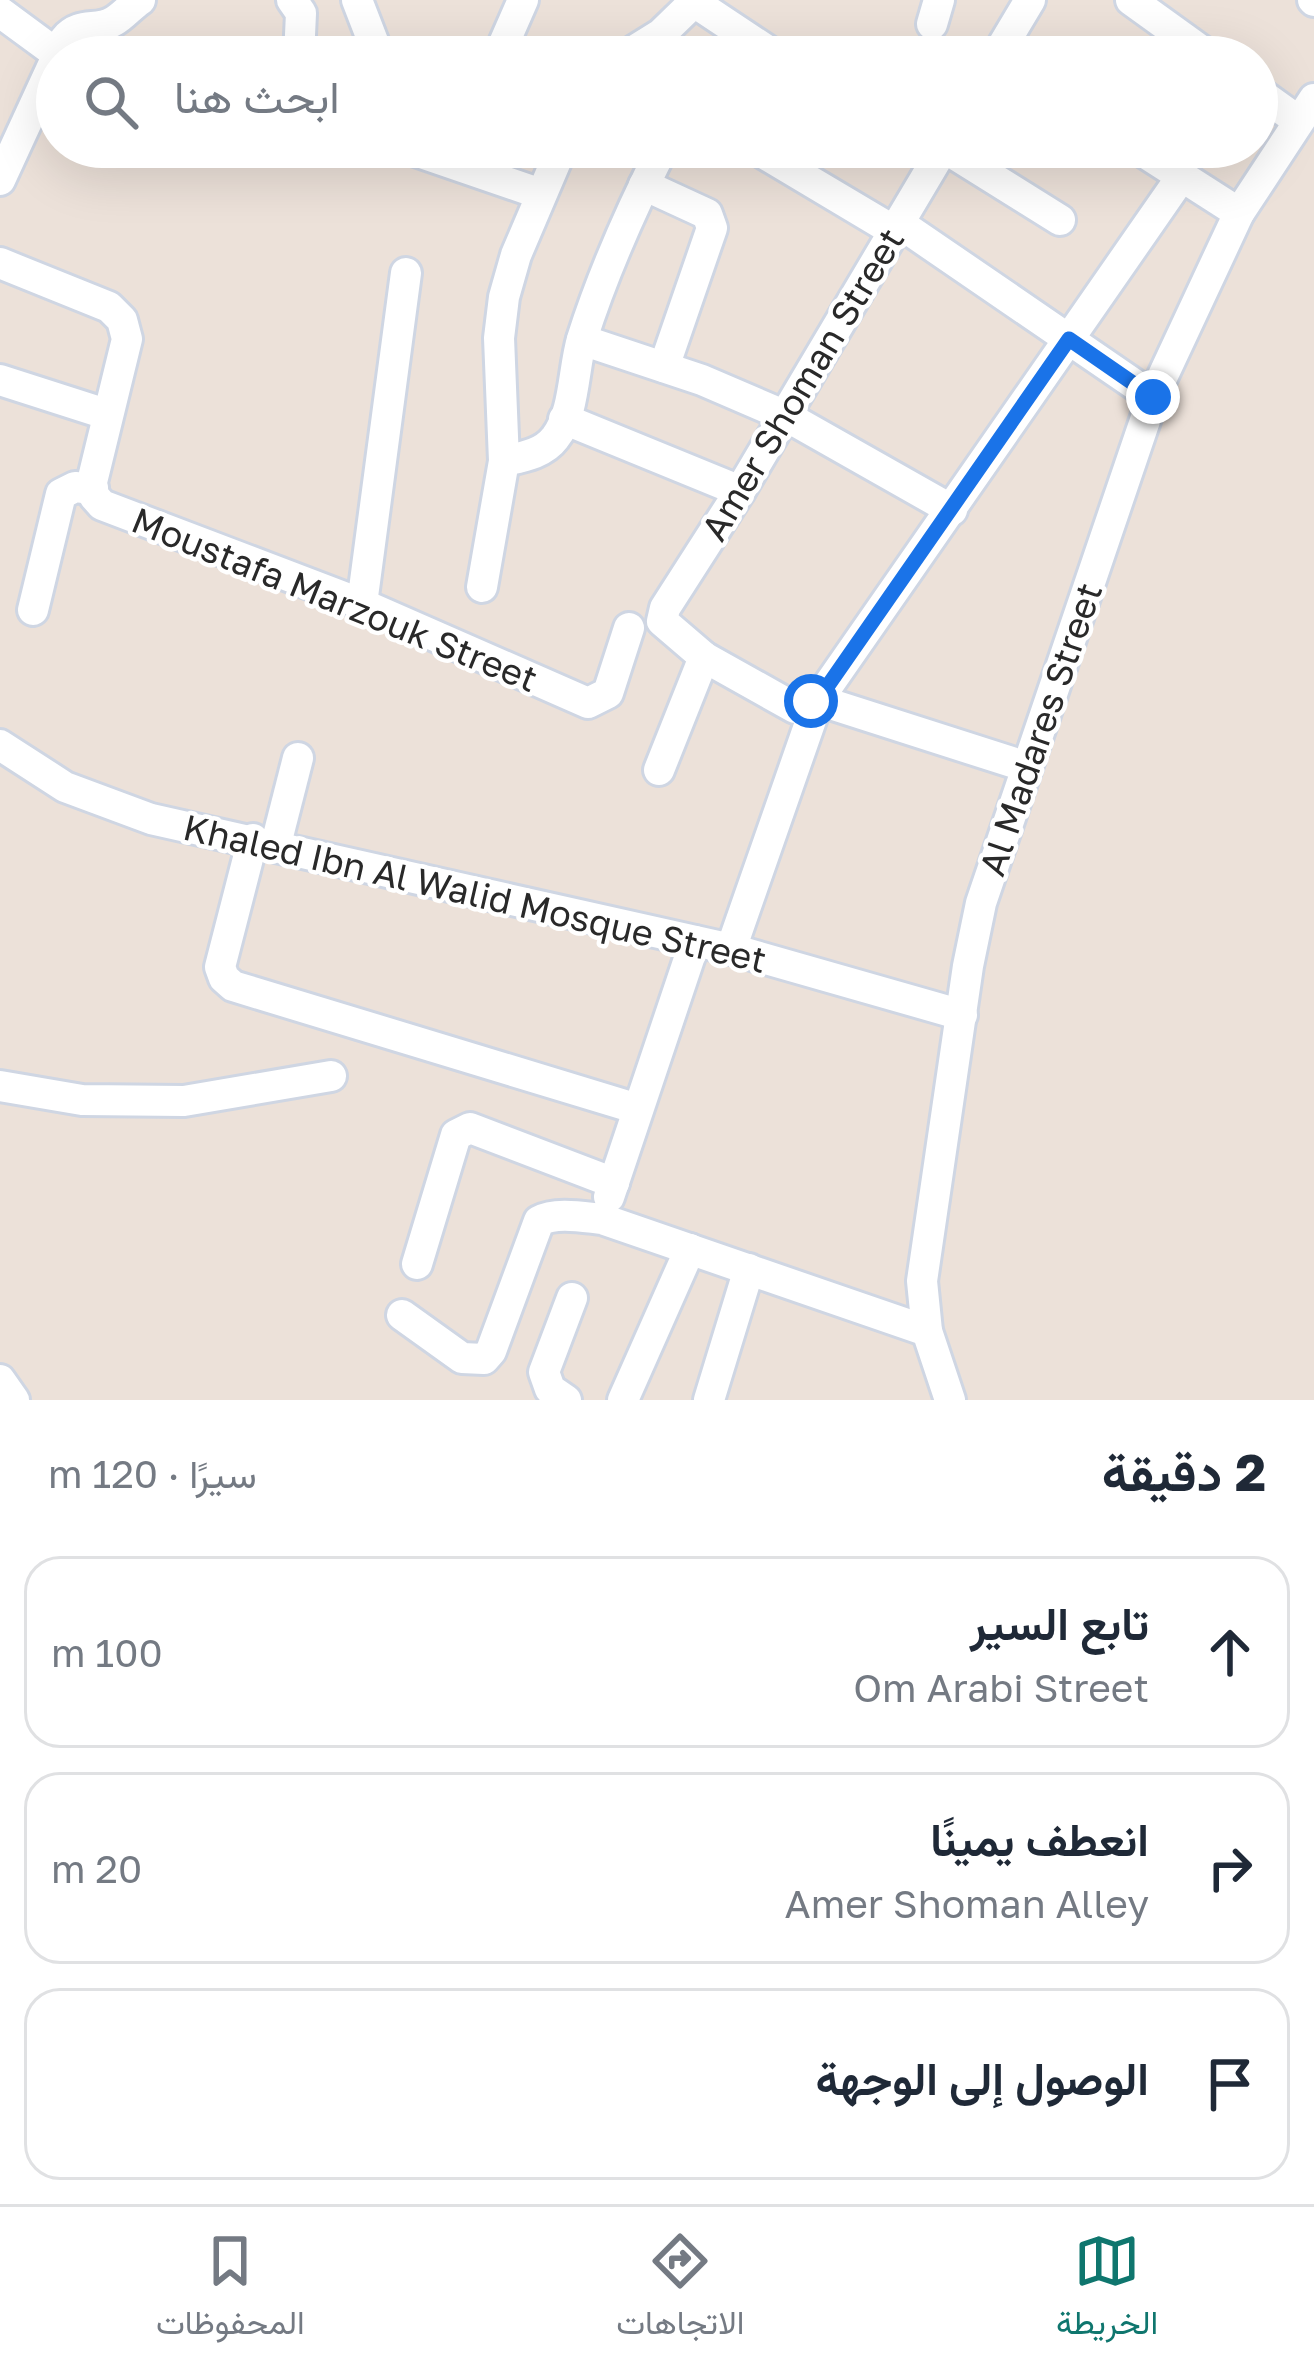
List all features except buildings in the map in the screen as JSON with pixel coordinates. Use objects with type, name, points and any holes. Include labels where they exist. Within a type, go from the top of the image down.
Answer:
[{"type":"street","points":[[69,36],[72,31],[111,24],[140,0]]},
{"type":"street","points":[[292,0],[301,13],[299,36]]},
{"type":"street","points":[[357,0],[371,36]]},
{"type":"street","points":[[507,36],[523,0]]},
{"type":"street","points":[[1009,36],[1030,0]]},
{"type":"street","points":[[1131,0],[1181,36]]},
{"type":"street","points":[[658,36],[695,1],[746,36]]},
{"type":"street","points":[[0,12],[36,39]]},
{"type":"street","points":[[0,180],[36,100]]},
{"type":"street","name":"Al Madares Street","points":[[1278,152],[1306,109]]},
{"type":"street","points":[[465,168],[541,194]]},
{"type":"street","points":[[482,587],[504,461],[500,338],[504,297],[552,168]]},
{"type":"street","points":[[504,461],[538,452],[555,439],[582,340],[652,168]]},
{"type":"street","points":[[791,168],[896,227],[1153,397]]},
{"type":"street","name":"Amer Shoman Street","points":[[704,657],[669,631],[662,621],[665,608],[786,416],[931,168]]},
{"type":"street","points":[[977,168],[1060,220]]},
{"type":"street","points":[[1169,168],[1239,213]]},
{"type":"street","name":"Al Madares Street","points":[[950,1400],[927,1330],[922,1281],[981,903],[1153,397],[1239,213],[1268,168]]},
{"type":"street","points":[[731,949],[818,700],[1182,176]]},
{"type":"street","points":[[644,185],[706,214],[712,228],[664,368]]},
{"type":"street","name":"Moustafa Marzouk Street","points":[[0,263],[109,307],[122,320],[127,339],[106,414],[93,489],[102,505],[362,604],[588,703],[608,693],[628,628]]},
{"type":"street","points":[[362,604],[406,273]]},
{"type":"street","points":[[582,340],[786,416],[952,510]]},
{"type":"street","points":[[0,380],[106,414]]},
{"type":"street","points":[[564,419],[740,491]]},
{"type":"street","points":[[33,610],[61,494],[75,487],[93,489]]},
{"type":"street","points":[[659,770],[704,657],[795,708],[818,700],[1027,767]]},
{"type":"street","name":"Khaled Ibn Al Walid Mosque Street","points":[[0,746],[65,787],[151,819],[694,940],[962,1015]]},
{"type":"street","points":[[298,758],[220,967],[224,978],[233,986],[638,1109]]},
{"type":"street","points":[[602,1219],[694,940]]},
{"type":"street","points":[[0,1087],[82,1100],[184,1101],[331,1076]]},
{"type":"street","points":[[417,1264],[456,1135],[462,1130],[470,1128],[614,1183]]},
{"type":"street","points":[[401,1315],[462,1358],[484,1359],[491,1352],[538,1220],[549,1216],[602,1219],[927,1330]]},
{"type":"street","points":[[623,1400],[691,1250]]},
{"type":"street","points":[[710,1400],[749,1269]]},
{"type":"street","points":[[566,1400],[550,1389],[544,1372],[572,1298]]},
{"type":"street","points":[[0,1380],[14,1400]]},
{"type":"route","points":[[811,701],[818,700],[915,566],[1069,339],[1153,397]]}]
